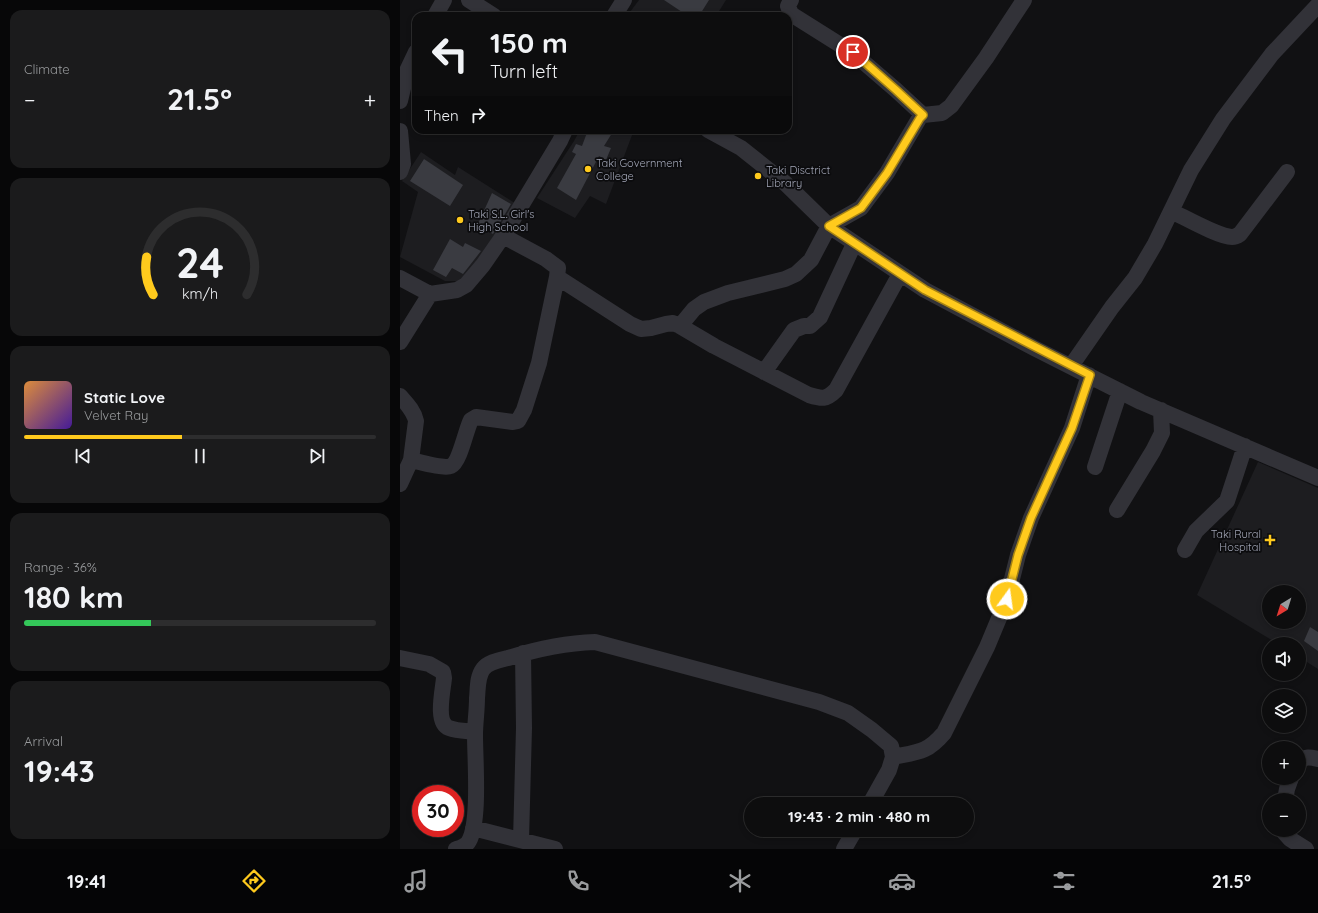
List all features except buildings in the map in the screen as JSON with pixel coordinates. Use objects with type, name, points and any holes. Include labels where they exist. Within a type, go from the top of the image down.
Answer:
[{"type":"street","points":[[437,12],[444,0]]},
{"type":"street","points":[[469,0],[488,12]]},
{"type":"street","points":[[616,12],[624,0]]},
{"type":"street","points":[[790,12],[788,6],[791,0]]},
{"type":"street","points":[[680,326],[694,309],[704,302],[728,293],[785,280],[796,274],[811,260],[829,226],[861,208],[887,173],[920,118],[923,115],[942,113],[951,106],[986,58],[1024,0]]},
{"type":"street","points":[[1072,366],[1112,308],[1135,278],[1155,244],[1191,170],[1223,119],[1272,54],[1318,5]]},
{"type":"street","points":[[792,15],[853,52],[923,115]]},
{"type":"street","points":[[401,92],[407,71],[412,60]]},
{"type":"street","points":[[400,131],[403,164],[400,172]]},
{"type":"street","points":[[400,278],[430,294],[457,290],[466,285],[503,236],[563,134]]},
{"type":"street","points":[[715,134],[741,148],[785,183],[829,226],[925,290],[1034,348],[1120,391],[1318,478]]},
{"type":"street","points":[[1171,211],[1206,228],[1233,238],[1240,234],[1287,172]]},
{"type":"street","points":[[411,460],[451,466],[455,463],[471,420],[476,417],[514,422],[518,421],[521,417],[539,363],[558,268],[503,236]]},
{"type":"street","points":[[764,372],[794,330],[804,326],[810,326],[820,317],[854,244]]},
{"type":"street","points":[[557,277],[636,327],[641,329],[651,328],[673,323],[764,372],[809,395],[821,399],[829,397],[836,390],[900,274]]},
{"type":"street","points":[[400,342],[430,294]]},
{"type":"street","points":[[893,757],[923,751],[935,744],[944,733],[987,646],[1007,599],[1018,555],[1031,518],[1072,428],[1090,375]]},
{"type":"street","points":[[1095,467],[1120,391]]},
{"type":"street","points":[[400,396],[415,415],[416,421],[411,460],[400,484]]},
{"type":"street","points":[[1118,510],[1153,451],[1162,432],[1161,410]]},
{"type":"street","points":[[1184,550],[1196,531],[1227,501],[1244,446]]},
{"type":"street","points":[[456,849],[468,842],[473,828],[475,806],[475,732],[478,682],[483,669],[492,663],[523,653],[557,645],[594,642],[819,702],[848,713],[891,746],[893,757],[889,770],[874,797]]},
{"type":"street","points":[[521,840],[524,728],[523,653]]},
{"type":"street","points":[[400,658],[428,664],[443,672],[444,678],[441,718],[444,725],[449,728],[475,732]]},
{"type":"street","points":[[1306,757],[1310,756],[1318,758]]},
{"type":"street","points":[[473,828],[555,849]]},
{"type":"street","points":[[844,849],[850,837]]},
{"type":"street","points":[[1289,837],[1306,849]]},
{"type":"shaded area","points":[[639,0],[726,0],[718,12],[630,12]]},
{"type":"shaded area","name":"Taki Government College","points":[[578,134],[632,134],[606,204],[590,196],[575,218],[537,198]]},
{"type":"shaded area","name":"Taki S.L. Girl's High School","points":[[421,152],[455,175],[458,167],[518,205],[467,281],[445,281],[400,257],[418,192],[402,181]]},
{"type":"shaded area","name":"Taki Rural Hospital","points":[[1258,462],[1318,488],[1318,669],[1306,661],[1306,637],[1266,637],[1197,595]]},
{"type":"place","name":"Taki Government College","points":[[588,169]]},
{"type":"place","name":"Taki Disctrict Library","points":[[758,176]]},
{"type":"place","name":"Taki S.L. Girl's High School","points":[[460,220]]},
{"type":"place","name":"Taki Rural Hospital","points":[[1270,540]]},
{"type":"route","points":[[853,52],[923,115],[887,173],[861,208],[829,226],[925,290],[1034,348],[1090,375],[1072,428],[1031,518],[1018,555],[1007,599]]}]
